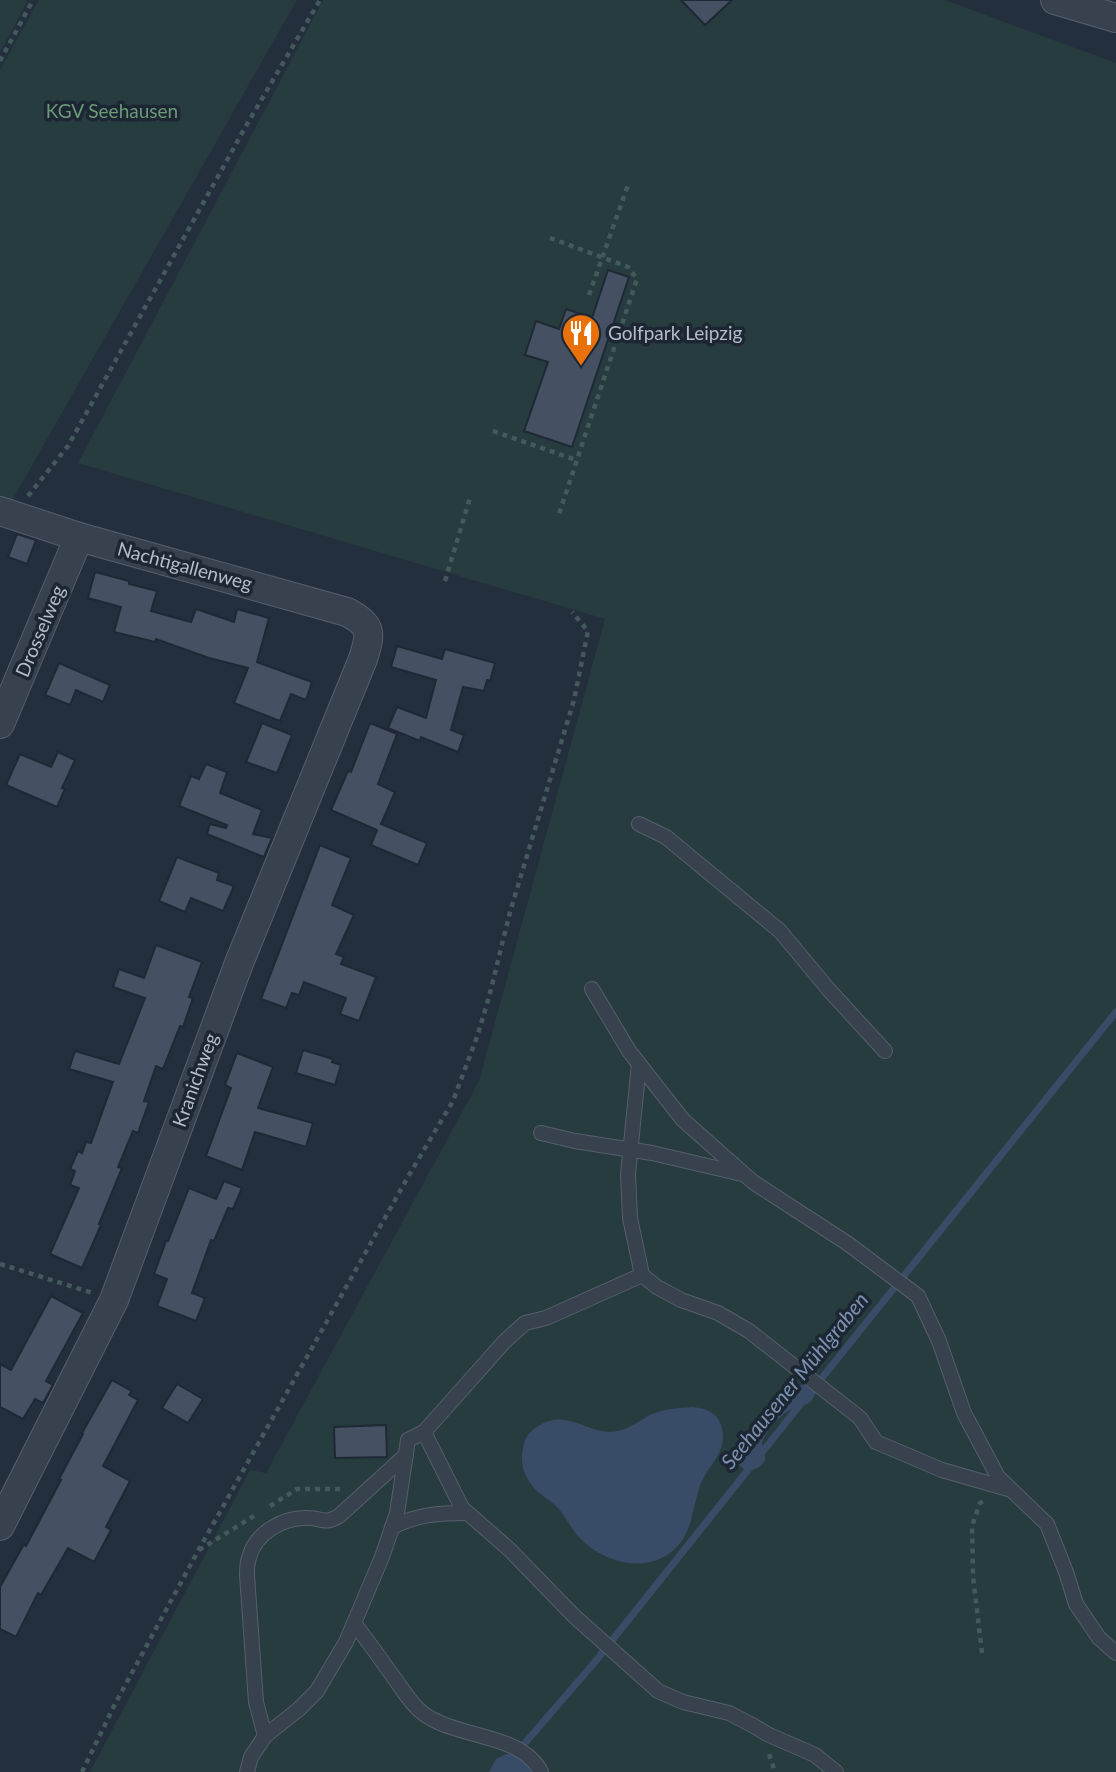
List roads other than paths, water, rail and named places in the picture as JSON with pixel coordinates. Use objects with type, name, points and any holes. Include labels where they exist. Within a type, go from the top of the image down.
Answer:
[{"type":"street","points":[[1055,0],[1116,18]]},
{"type":"street","name":"Nachtigallenweg","points":[[6,513],[79,537],[325,605],[347,612],[367,626]]},
{"type":"street","name":"Drosselweg","points":[[0,724],[79,537]]},
{"type":"street","name":"Kranichweg","points":[[0,1526],[114,1300],[239,963],[363,659],[367,646],[367,626]]},
{"type":"lane","points":[[639,824],[666,837],[780,932],[885,1051]]},
{"type":"lane","points":[[592,989],[629,1051],[682,1120],[752,1182],[847,1243],[918,1296],[939,1341],[964,1413],[998,1477],[1047,1524],[1076,1604],[1099,1638],[1116,1653]]},
{"type":"lane","points":[[639,1064],[628,1174],[630,1218],[642,1275],[681,1300],[718,1313],[749,1331],[860,1418],[876,1442],[942,1470],[1013,1491]]},
{"type":"lane","points":[[541,1133],[652,1153],[743,1174]]},
{"type":"lane","points":[[247,1772],[251,1758],[265,1736],[299,1709],[317,1690],[346,1642],[382,1558],[397,1513],[408,1440],[424,1432],[505,1341],[525,1323],[546,1318],[642,1275]]},
{"type":"lane","points":[[424,1432],[462,1508],[510,1550],[574,1616],[658,1691],[683,1702],[729,1713],[766,1734],[815,1755],[836,1772]]},
{"type":"lane","points":[[265,1736],[256,1702],[247,1574],[249,1556],[256,1543],[270,1529],[289,1519],[329,1521],[339,1516],[406,1455]]},
{"type":"lane","points":[[392,1527],[408,1519],[431,1514],[467,1513]]},
{"type":"lane","points":[[354,1623],[414,1705],[430,1719],[450,1728],[504,1743],[528,1755],[541,1772]]},
{"type":"water","points":[[808,1383],[816,1391],[814,1397],[807,1404],[788,1411],[777,1420],[762,1442],[764,1463],[745,1471],[739,1464],[754,1436],[774,1418],[798,1386]]},
{"type":"water","points":[[692,1407],[706,1410],[717,1417],[723,1442],[701,1483],[683,1539],[662,1558],[636,1564],[609,1558],[596,1551],[581,1539],[559,1509],[536,1490],[525,1473],[522,1452],[526,1438],[534,1428],[550,1421],[570,1421],[607,1432],[630,1427],[655,1413]]},
{"type":"water","points":[[507,1754],[520,1754],[535,1772],[489,1772],[496,1759]]},
{"type":"waterway","name":"Seehausener Mühlgraben","points":[[817,1384],[1116,1012]]},
{"type":"waterway","name":"Seehausener Mühlgraben","points":[[519,1750],[594,1663],[803,1401]]},
{"type":"place","name":"Golfpark Leipzig","points":[[581,367]]},
{"type":"park label","name":"KGV Seehausen","points":[[112,111]]}]
